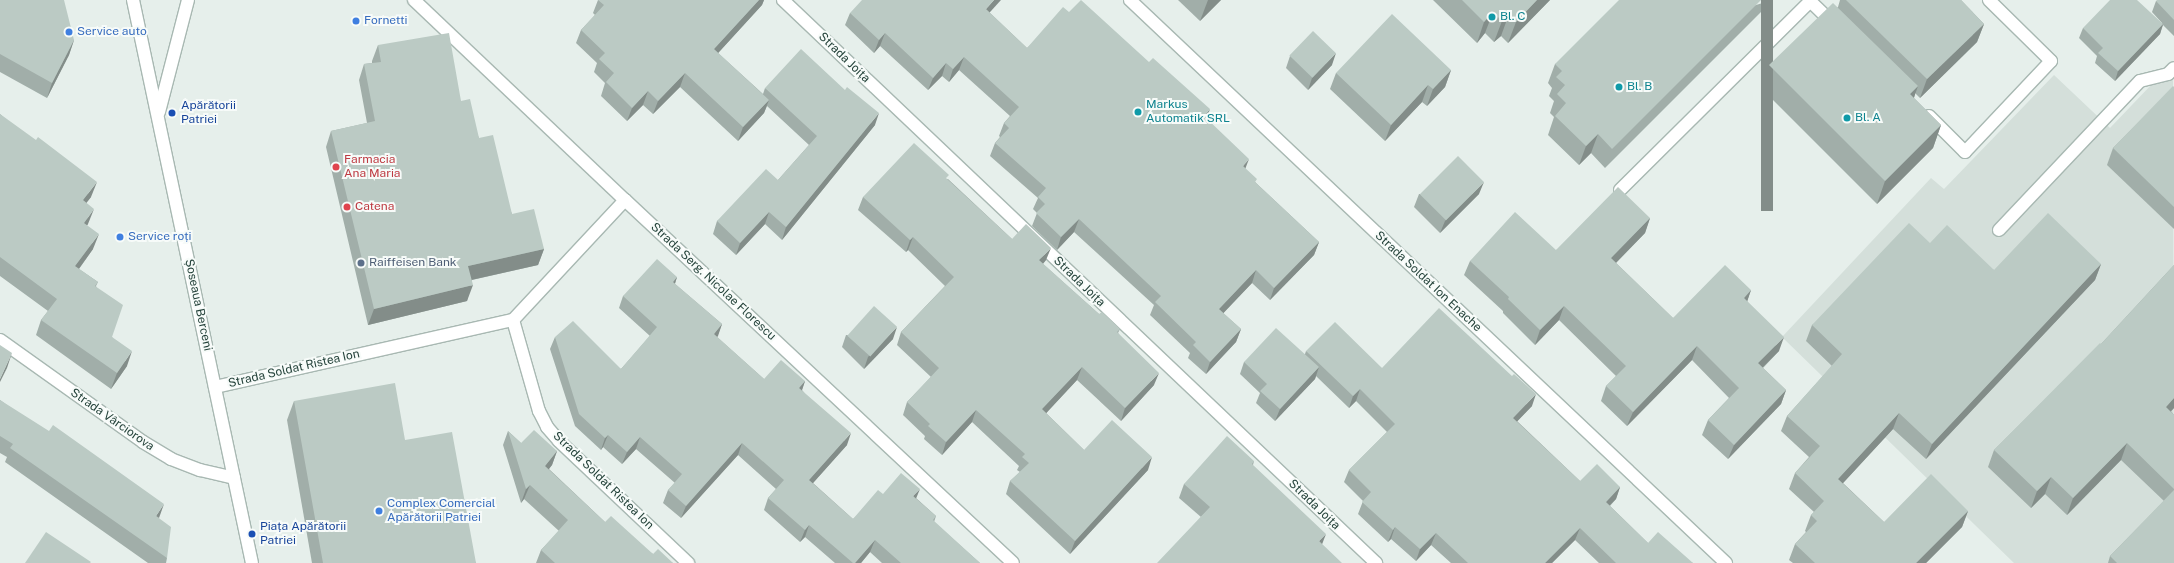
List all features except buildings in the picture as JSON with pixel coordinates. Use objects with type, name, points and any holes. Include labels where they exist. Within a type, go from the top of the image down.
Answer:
[{"type":"street","name":"Șoseaua Berceni","points":[[133,0],[252,563]]},
{"type":"street","points":[[158,115],[188,0]]},
{"type":"street","name":"Strada Serg. Nicolae Florescu","points":[[414,0],[625,200],[1013,563]]},
{"type":"street","name":"Strada Joița","points":[[783,0],[1376,563]]},
{"type":"street","name":"Strada Soldat Ion Enache","points":[[1130,0],[1726,563]]},
{"type":"street","points":[[1620,190],[1809,0],[1843,33]]},
{"type":"street","points":[[1920,108],[1965,152],[2051,61],[1989,0]]},
{"type":"street","points":[[1999,230],[2140,81],[2172,74]]},
{"type":"street","points":[[513,320],[625,200]]},
{"type":"street","name":"Strada Soldat Ristea Ion","points":[[216,387],[513,320],[539,411],[547,427],[559,441],[688,563]]},
{"type":"street","name":"Strada Vârciorova","points":[[0,340],[143,442],[172,459],[200,470],[234,478]]},
{"type":"shaded area","points":[[2173,62],[2174,563],[2014,563],[1782,337],[1931,178],[1944,189],[2054,75],[2110,128]]},
{"type":"place","name":"Bl. C","points":[[1492,17]]},
{"type":"place","name":"Fornetti","points":[[356,21]]},
{"type":"place","name":"Service auto","points":[[69,32]]},
{"type":"place","name":"Bl. B","points":[[1619,87]]},
{"type":"place","name":"Markus Automatik SRL","points":[[1138,112]]},
{"type":"place","name":"Apărătorii Patriei","points":[[172,113]]},
{"type":"place","name":"Bl. A","points":[[1847,118]]},
{"type":"place","name":"Farmacia Ana Maria","points":[[336,167]]},
{"type":"place","name":"Catena","points":[[347,207]]},
{"type":"place","name":"Service roți","points":[[120,237]]},
{"type":"place","name":"Raiffeisen Bank","points":[[361,263]]},
{"type":"place","name":"Complex Comercial Apărătorii Patriei","points":[[379,511]]},
{"type":"place","name":"Piața Apărătorii Patriei","points":[[252,534]]}]
